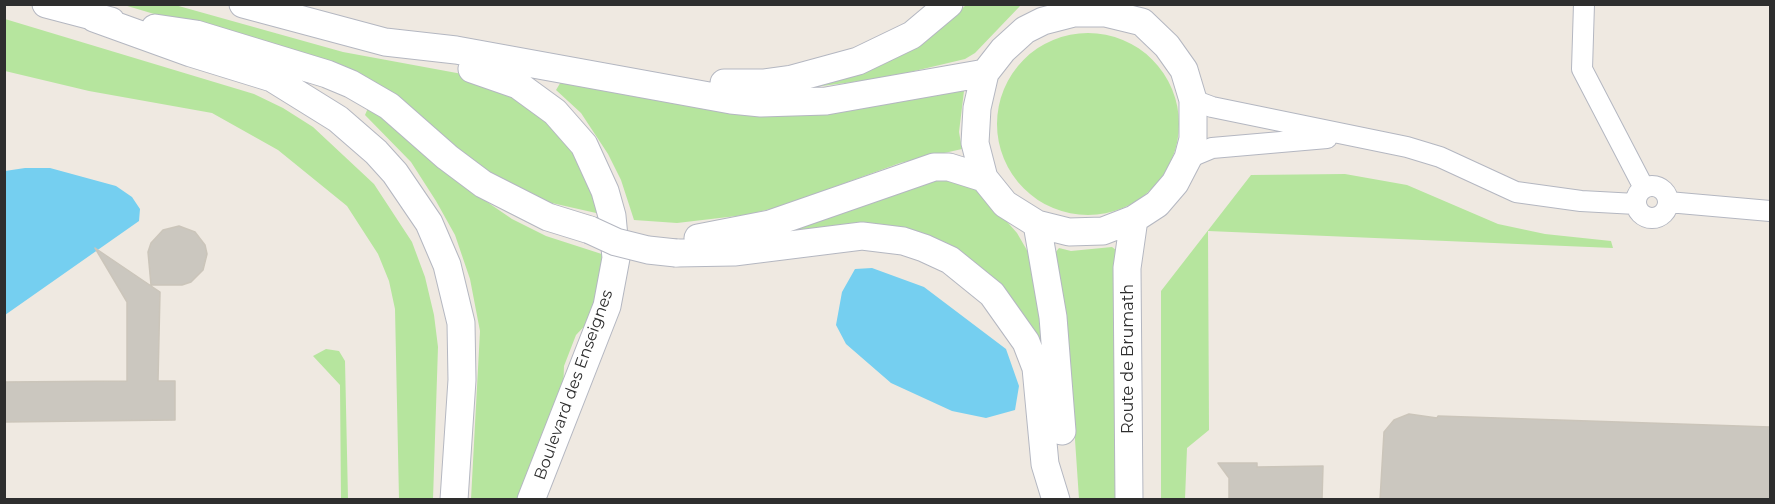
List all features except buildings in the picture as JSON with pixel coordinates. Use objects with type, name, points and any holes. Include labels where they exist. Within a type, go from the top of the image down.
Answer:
[{"type":"main road","points":[[45,4],[94,18],[192,53],[272,78],[338,119],[395,172],[429,222],[447,266],[460,323],[462,380],[454,500]]},
{"type":"main road","points":[[243,4],[385,42],[456,50],[682,92],[761,103],[848,99],[985,73]]},
{"type":"main road","points":[[524,63],[733,84],[762,84],[826,72],[858,61],[912,35],[949,4]]},
{"type":"main road","points":[[1044,13],[1139,13],[1184,69],[1193,100],[1194,129],[1188,158],[1175,183],[1157,204],[1134,219],[1103,231],[1070,232],[1037,224],[1005,204],[984,178],[975,143],[977,108],[985,73],[1003,50],[1044,13]]},
{"type":"main road","points":[[94,18],[196,34],[327,74],[351,84],[389,106],[447,157],[483,184],[524,206],[616,242],[648,250],[676,246],[770,224],[934,167],[949,167],[984,178]]},
{"type":"main road","name":"Boulevard des Enseignes","points":[[385,42],[453,65],[501,77],[538,97],[563,120],[584,145],[605,191],[612,216],[616,258],[607,306],[531,500]]},
{"type":"main road","name":"Route de Brumath","points":[[1129,500],[1127,268],[1134,219]]},
{"type":"main road","points":[[1037,224],[1044,254],[1058,367],[1064,463],[1062,500]]},
{"type":"main road","points":[[676,246],[734,252],[862,236],[903,242],[924,248],[950,260],[992,294],[1026,342],[1036,368],[1045,464],[1056,500]]},
{"type":"street","points":[[1193,100],[1212,107],[1440,157],[1516,192],[1581,201],[1640,196],[1653,186],[1663,190],[1668,202],[1664,212],[1651,218],[1641,213],[1640,196],[1582,69],[1584,4]]},
{"type":"street","points":[[1188,158],[1212,148],[1251,143],[1310,138],[1365,139]]},
{"type":"street","points":[[1668,202],[1770,211]]},
{"type":"green space","points":[[124,5],[175,5],[343,52],[473,76],[520,95],[575,148],[605,215],[534,199],[462,157],[248,42]]},
{"type":"green space","points":[[966,5],[1021,5],[975,53],[965,59],[885,78],[806,88],[943,26]]},
{"type":"green space","points":[[5,19],[254,94],[283,108],[313,127],[374,184],[412,242],[425,277],[434,315],[438,347],[433,499],[399,499],[395,309],[389,281],[378,254],[347,206],[278,150],[212,113],[89,91],[5,71]]},
{"type":"green space","points":[[1088,33],[1123,40],[1138,48],[1152,60],[1164,74],[1172,89],[1179,124],[1172,159],[1164,174],[1152,188],[1138,200],[1123,208],[1088,215],[1053,208],[1038,200],[1024,188],[1012,174],[1004,159],[997,124],[1004,89],[1012,74],[1024,60],[1038,48],[1053,40]]},
{"type":"green space","points":[[562,80],[676,100],[958,86],[964,91],[959,132],[962,149],[900,163],[779,207],[745,215],[677,223],[634,220],[621,180],[608,154],[581,113],[556,90]]},
{"type":"green space","points":[[368,108],[395,125],[455,180],[512,219],[546,236],[611,257],[597,313],[576,335],[564,366],[563,396],[522,499],[471,499],[480,331],[470,279],[455,235],[436,201],[411,162],[365,115]]},
{"type":"green space","points":[[1345,174],[1407,185],[1498,224],[1545,234],[1611,241],[1613,248],[1208,231],[1209,430],[1187,448],[1185,499],[1161,499],[1161,291],[1251,175]]},
{"type":"green space","points":[[926,179],[972,182],[1017,233],[1028,252],[1033,269],[1043,348],[973,265],[787,237],[785,230]]},
{"type":"green space","points":[[1112,247],[1116,250],[1116,499],[1079,499],[1069,351],[1055,253],[1059,248],[1071,251]]},
{"type":"green space","points":[[326,349],[339,351],[345,361],[348,499],[341,499],[340,385],[313,356]]},
{"type":"water","points":[[50,168],[116,186],[132,197],[140,209],[139,221],[5,315],[5,171]]},
{"type":"water","points":[[872,268],[924,287],[1006,349],[1019,386],[1015,410],[986,418],[952,411],[891,383],[846,344],[836,325],[842,292],[855,269]]}]
